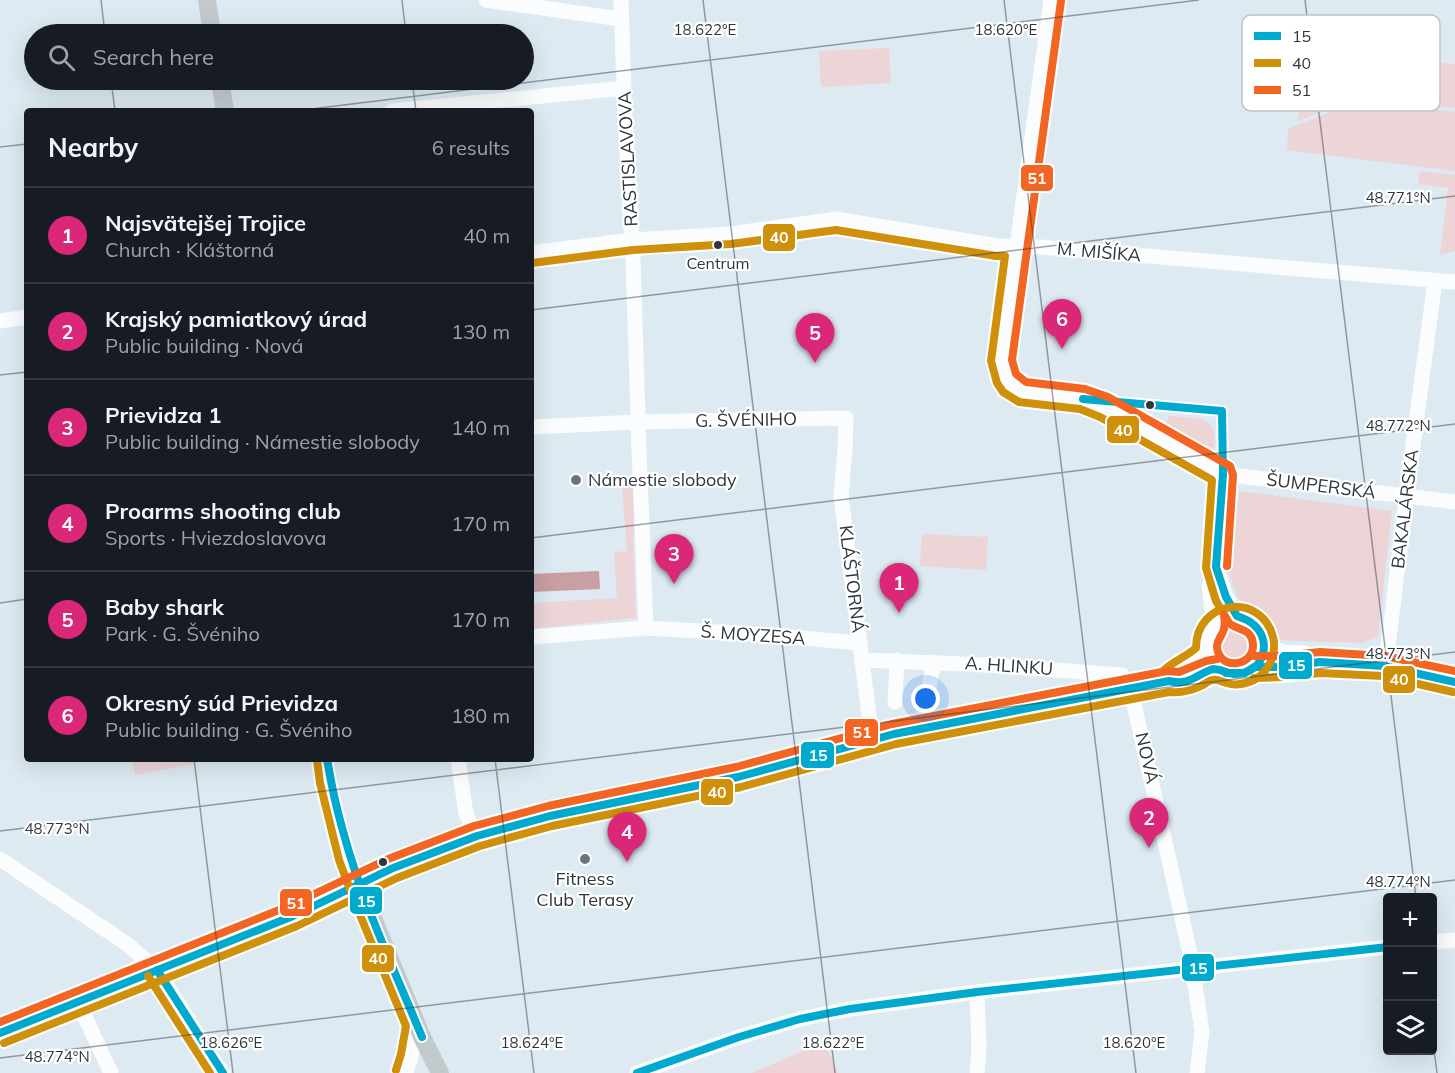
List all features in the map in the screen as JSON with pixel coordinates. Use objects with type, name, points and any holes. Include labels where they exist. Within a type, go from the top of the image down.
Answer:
[{"type":"main road","points":[[207,0],[211,24]]},
{"type":"main road","points":[[222,90],[225,108]]},
{"type":"main road","points":[[358,893],[440,1073]]},
{"type":"main road","points":[[419,1031],[423,1073]]},
{"type":"street","points":[[486,0],[621,19]]},
{"type":"street","name":"RASTISLAVOVA","points":[[621,0],[637,391],[642,422]]},
{"type":"street","points":[[1051,0],[1001,361],[1010,384],[1022,392],[1083,399],[1104,407],[1223,474],[1216,567],[1209,586],[1214,626]]},
{"type":"street","points":[[422,108],[624,88]]},
{"type":"street","name":"M. MIŠÍKA","points":[[534,253],[632,240],[730,234],[836,219],[998,246],[1061,249],[1455,282]]},
{"type":"street","name":"BAKALÁRSKA","points":[[1384,666],[1435,280]]},
{"type":"street","points":[[0,321],[24,317]]},
{"type":"street","name":"G. ŠVÉNIHO","points":[[642,422],[846,418]]},
{"type":"street","name":"KLÁŠTORNÁ","points":[[846,418],[841,496],[872,739]]},
{"type":"street","points":[[534,427],[642,422],[646,628],[534,637]]},
{"type":"street","name":"ŠUMPERSKÁ","points":[[1223,474],[1455,502]]},
{"type":"street","points":[[1216,567],[1226,597],[1237,616]]},
{"type":"street","points":[[1219,669],[1211,661],[1207,652],[1208,636],[1214,626],[1224,619],[1237,616],[1249,620],[1263,636],[1264,645],[1261,658],[1254,667]]},
{"type":"street","name":"Š. MOYZESA","points":[[646,628],[860,643]]},
{"type":"street","name":"A. HLINKU","points":[[1264,645],[1283,652],[1305,653],[1320,662]]},
{"type":"street","name":"A. HLINKU","points":[[1169,681],[1176,673],[1196,662],[1207,652]]},
{"type":"street","name":"A. HLINKU","points":[[862,660],[1031,667],[1122,675],[1132,688]]},
{"type":"street","points":[[895,702],[897,660]]},
{"type":"street","points":[[924,716],[934,662]]},
{"type":"street","name":"A. HLINKU","points":[[0,1033],[293,916],[358,893],[393,868],[477,836],[550,816],[738,777],[894,734],[1169,681],[1180,683],[1219,669],[1237,674],[1245,673],[1254,667],[1283,667],[1320,662],[1384,666],[1455,682]]},
{"type":"street","name":"NOVÁ","points":[[1132,688],[1192,968],[1202,1032],[1197,1073]]},
{"type":"street","points":[[323,762],[358,893]]},
{"type":"street","points":[[458,762],[466,814],[477,836]]},
{"type":"street","points":[[0,859],[127,945],[157,970],[223,1073]]},
{"type":"street","points":[[1437,942],[1455,940]]},
{"type":"street","points":[[637,1073],[739,1036],[800,1019],[850,1009],[977,992],[1383,948]]},
{"type":"street","points":[[977,992],[979,1048],[977,1073]]},
{"type":"street","points":[[78,1002],[111,1073]]},
{"type":"street","points":[[406,1073],[419,1031]]},
{"type":"shaded area","points":[[889,48],[891,83],[821,87],[819,51]]},
{"type":"shaded area","points":[[1440,62],[1455,64],[1455,108],[1440,106]]},
{"type":"shaded area","points":[[1299,111],[1323,111],[1298,121]]},
{"type":"shaded area","points":[[1333,111],[1455,112],[1455,171],[1287,150],[1288,129]]},
{"type":"shaded area","points":[[1420,171],[1455,175],[1455,251],[1440,255],[1448,188],[1418,184]]},
{"type":"shaded area","points":[[1170,416],[1198,419],[1209,423],[1214,431],[1212,453],[1206,454],[1166,432],[1165,424]]},
{"type":"shaded area","points":[[631,476],[638,503],[633,540],[636,618],[534,629],[534,603],[617,598],[614,552],[627,551],[621,477]]},
{"type":"shaded area","points":[[1239,491],[1392,511],[1378,636],[1363,643],[1280,640],[1267,621],[1238,599],[1230,576]]},
{"type":"shaded area","points":[[922,534],[988,537],[986,570],[920,566]]},
{"type":"shaded area","points":[[599,571],[600,589],[534,592],[534,574]]},
{"type":"shaded area","points":[[1236,629],[1248,634],[1253,646],[1248,658],[1236,663],[1224,658],[1219,646],[1224,634]]},
{"type":"shaded area","points":[[133,762],[203,762],[135,775]]},
{"type":"shaded area","points":[[824,1042],[838,1073],[752,1073]]},
{"type":"transit line","name":"51","points":[[1061,1],[1012,360],[1016,374],[1026,382],[1085,389],[1108,397],[1230,466],[1233,475],[1227,566]]},
{"type":"transit line","name":"40","points":[[534,263],[633,250],[731,244],[836,230],[1005,256],[991,361],[997,383],[1003,392],[1019,402],[1080,409],[1100,417],[1212,480],[1206,568],[1216,601],[1228,621]]},
{"type":"transit line","name":"15","points":[[0,1033],[293,916],[393,868],[477,836],[550,816],[738,777],[894,734],[1169,681],[1182,682],[1213,669],[1232,674],[1240,674],[1253,669],[1262,658],[1264,651],[1262,637],[1252,623],[1237,616],[1226,597],[1216,567],[1223,474],[1222,411],[1083,399]]},
{"type":"transit line","name":"40","points":[[4,1043],[297,926],[397,878],[480,846],[552,826],[741,787],[896,744],[1169,692],[1186,691],[1211,680],[1234,684],[1244,683],[1257,678],[1269,666],[1274,651],[1273,637],[1266,622],[1256,613],[1243,608],[1230,607],[1217,611],[1206,620],[1199,632],[1196,648],[1163,671]]},
{"type":"transit line","name":"51","points":[[1224,615],[1229,623],[1248,633],[1252,639],[1253,648],[1250,655],[1238,663],[1224,661],[1219,655],[1217,645],[1224,629],[1224,615]]},
{"type":"transit line","name":"51","points":[[1254,656],[1320,652],[1385,656],[1455,671]]},
{"type":"transit line","name":"51","points":[[0,1022],[289,906],[388,859],[474,826],[548,806],[736,767],[892,724],[1167,671],[1179,672],[1217,659]]},
{"type":"transit line","name":"15","points":[[1226,673],[1245,673],[1254,667],[1283,667],[1320,662],[1384,666],[1455,682]]},
{"type":"transit line","name":"40","points":[[1254,678],[1320,673],[1383,676],[1453,692]]},
{"type":"transit line","name":"40","points":[[317,762],[320,783],[339,860],[406,1026],[396,1070]]},
{"type":"transit line","name":"15","points":[[328,762],[338,813],[359,884],[422,1037]]},
{"type":"transit line","name":"15","points":[[637,1073],[739,1037],[800,1019],[850,1009],[977,992],[1383,948]]},
{"type":"transit line","name":"15","points":[[157,970],[223,1073]]},
{"type":"transit line","name":"40","points":[[148,976],[210,1073]]},
{"type":"place","name":"Centrum","points":[[718,245]]},
{"type":"place","name":"Okresný súd Prievidza","points":[[1062,349]]},
{"type":"place","name":"Baby shark","points":[[815,363]]},
{"type":"place","name":"Námestie slobody","points":[[576,480]]},
{"type":"place","name":"Prievidza 1","points":[[674,584]]},
{"type":"place","name":"Najsvätejšej Trojice","points":[[899,613]]},
{"type":"place","name":"Krajský pamiatkový úrad","points":[[1149,848]]},
{"type":"place","name":"Fitness Club Terasy","points":[[585,859]]},
{"type":"place","name":"Proarms shooting club","points":[[627,862]]}]
